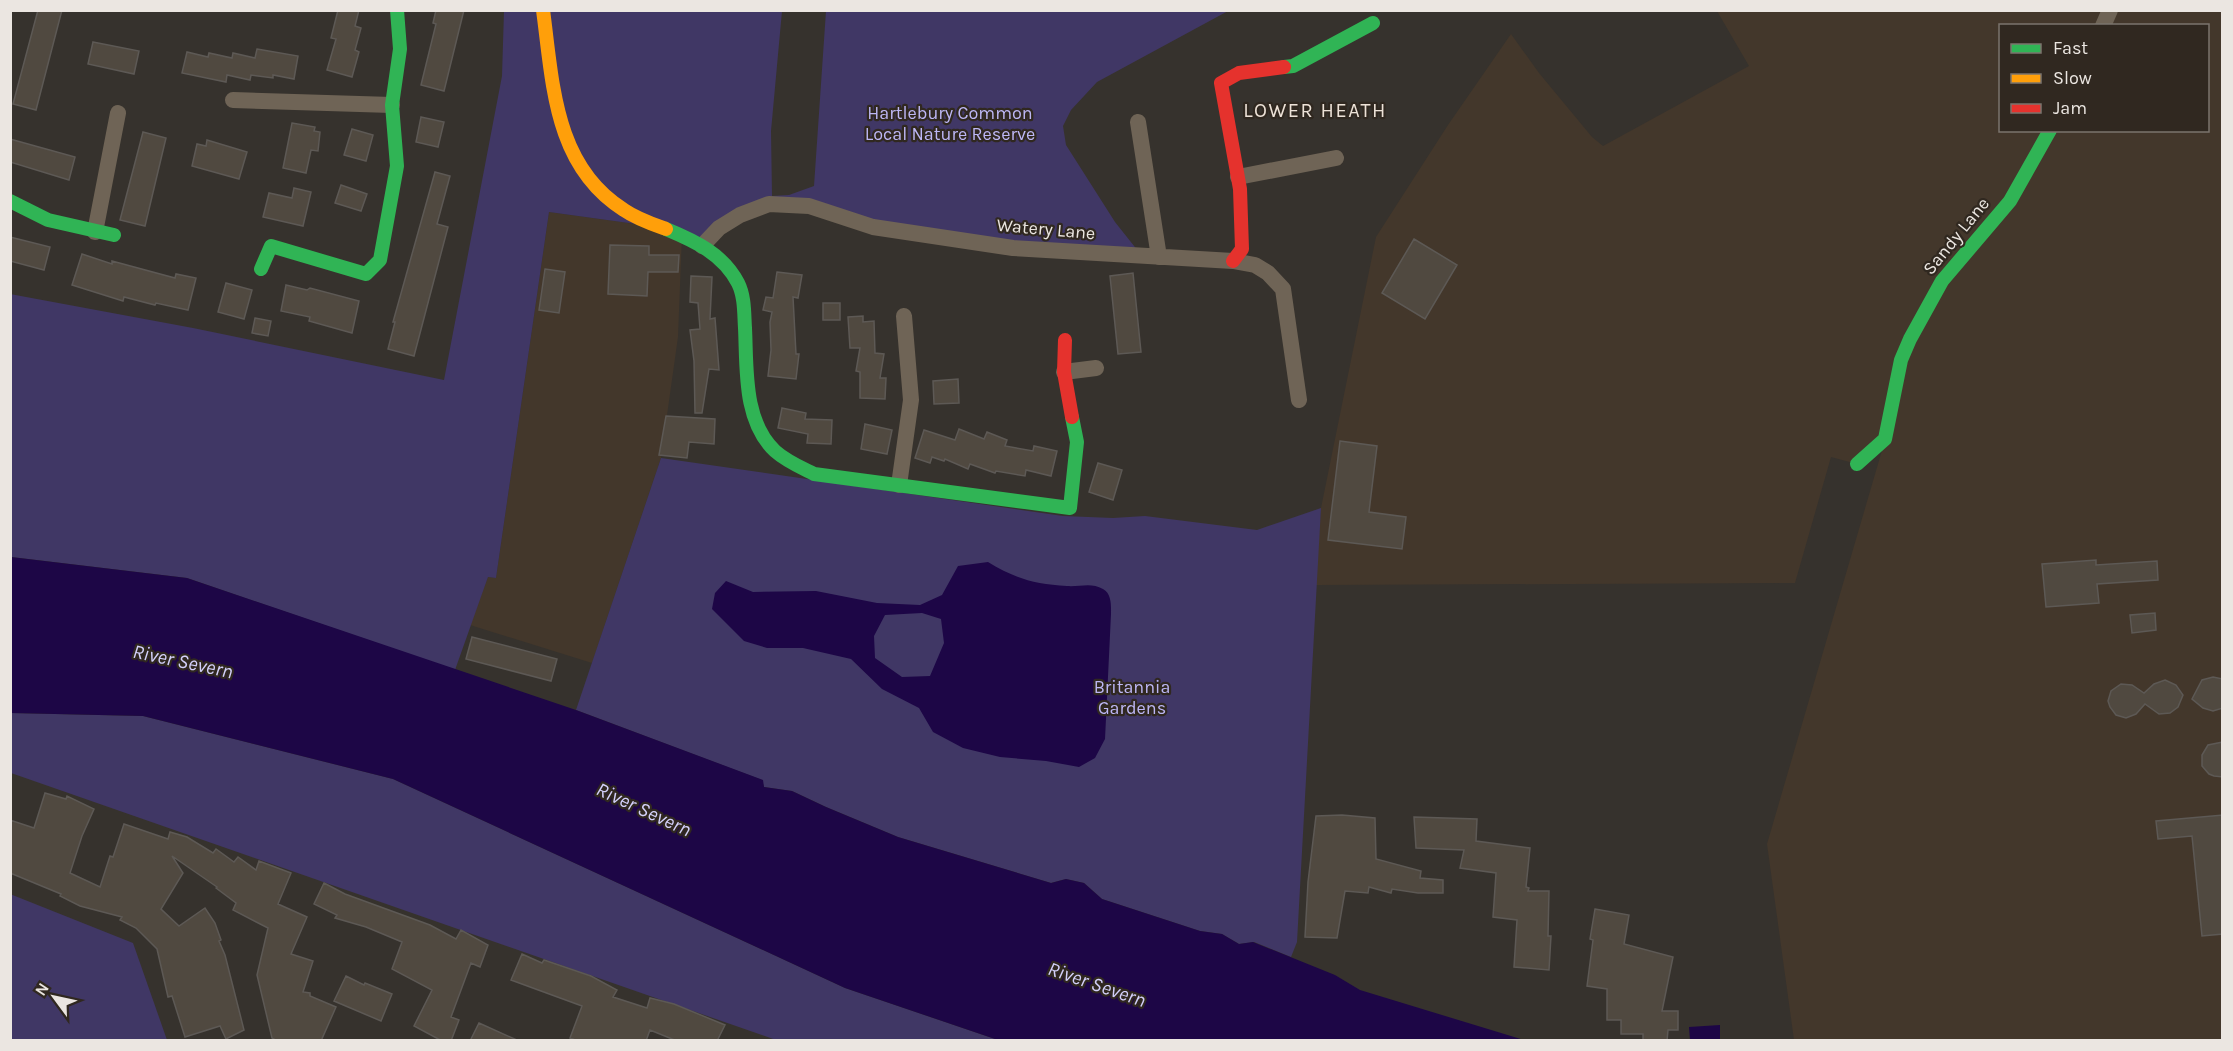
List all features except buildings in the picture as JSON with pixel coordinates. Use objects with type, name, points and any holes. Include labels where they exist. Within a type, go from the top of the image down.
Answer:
[{"type":"street","points":[[261,269],[271,246],[366,274],[380,260],[397,166],[392,105],[400,49],[397,10]]},
{"type":"street","points":[[543,10],[562,129],[582,170],[601,193],[617,206],[702,246],[721,258],[739,284],[743,304],[751,406],[763,437],[776,454],[797,468],[814,474],[1070,508],[1077,442],[1064,372],[1065,340]]},
{"type":"street","points":[[2104,24],[2110,10]]},
{"type":"street","points":[[1233,261],[1242,249],[1238,177],[1221,83],[1239,73],[1293,66],[1373,23]]},
{"type":"street","points":[[233,100],[392,105]]},
{"type":"street","points":[[95,232],[118,113]]},
{"type":"street","points":[[1138,122],[1159,257]]},
{"type":"street","name":"Sandy Lane","points":[[1857,464],[1885,439],[1901,360],[1942,281],[2010,201],[2049,132]]},
{"type":"street","points":[[1238,177],[1336,158]]},
{"type":"street","points":[[10,201],[32,215],[59,225],[114,235]]},
{"type":"street","name":"Watery Lane","points":[[702,246],[719,228],[740,215],[769,204],[809,206],[873,227],[1013,248],[1233,261],[1254,265],[1268,273],[1284,290],[1299,400]]},
{"type":"street","points":[[899,485],[911,400],[904,316]]},
{"type":"street","points":[[1064,372],[1096,368]]},
{"type":"shaded area","points":[[1717,11],[2222,11],[2222,1040],[1794,1040],[1767,844],[1885,440],[1857,464],[1831,457],[1795,583],[1315,585],[1321,508],[1376,237],[1448,125],[1511,34],[1539,73],[1592,137],[1603,146],[1749,66]]},
{"type":"shaded area","points":[[549,212],[665,228],[682,235],[678,337],[661,458],[592,663],[470,625],[488,577],[496,578]]},
{"type":"green space","name":"Hartlebury Common Local Nature Reserve","points":[[504,11],[782,11],[771,131],[772,196],[789,195],[814,186],[826,11],[1228,11],[1097,82],[1071,110],[1063,126],[1066,145],[1115,222],[1142,256],[1031,249],[769,204],[702,246],[665,228],[549,212],[496,578],[488,577],[455,670],[187,578],[11,557],[10,294],[193,328],[444,380],[502,76]]},
{"type":"green space","name":"Britannia Gardens","points":[[661,458],[1063,516],[1113,518],[1145,516],[1257,530],[1321,508],[1297,942],[1291,957],[1254,942],[1239,944],[1222,934],[1200,931],[1102,899],[1084,883],[1066,879],[1051,883],[898,837],[792,791],[764,787],[762,780],[576,710]]},
{"type":"green space","points":[[11,713],[143,716],[393,779],[845,988],[998,1040],[776,1040],[11,773]]},
{"type":"green space","points":[[10,894],[133,943],[167,1040],[11,1040]]},
{"type":"water","name":"River Severn","points":[[11,557],[187,578],[576,710],[763,780],[764,787],[792,791],[898,837],[1051,883],[1066,879],[1084,883],[1102,899],[1200,931],[1222,934],[1239,944],[1253,942],[1335,975],[1360,990],[1524,1040],[998,1040],[845,988],[393,779],[143,716],[11,713]]},
{"type":"water","points":[[988,562],[1026,580],[1056,585],[1094,586],[1106,591],[1110,600],[1111,614],[1105,739],[1095,758],[1079,767],[1046,761],[1000,757],[963,748],[933,732],[919,708],[882,689],[851,659],[803,648],[767,648],[744,641],[712,609],[715,593],[726,581],[753,592],[816,591],[877,603],[920,605],[942,595],[958,566]],"holes":[[[922,613],[941,619],[944,643],[930,676],[902,677],[875,658],[874,636],[885,615]]]},
{"type":"water","points":[[1720,1025],[1720,1040],[1690,1040],[1689,1027]]},
{"type":"traffic: fast","points":[[261,269],[271,246],[366,274],[380,260],[397,166],[392,105],[400,49],[397,10]]},
{"type":"traffic: fast","points":[[1284,67],[1293,66],[1373,23]]},
{"type":"traffic: fast","points":[[1857,464],[1885,439],[1901,360],[1942,281],[2010,201],[2049,132]]},
{"type":"traffic: fast","points":[[10,201],[48,220],[114,235]]},
{"type":"traffic: fast","points":[[666,229],[698,244],[716,256],[732,273],[738,283],[744,306],[747,377],[757,425],[775,451],[788,461],[814,474],[1070,508],[1077,442],[1072,417]]},
{"type":"traffic: slow","points":[[543,10],[550,66],[561,121],[570,147],[583,171],[601,192],[624,210],[639,219],[666,229]]},
{"type":"traffic: jam","points":[[1233,261],[1242,249],[1240,189],[1221,83],[1239,73],[1284,67]]},
{"type":"traffic: jam","points":[[1065,340],[1064,372],[1072,417]]},
{"type":"district","name":"LOWER HEATH","points":[[1315,110]]}]
